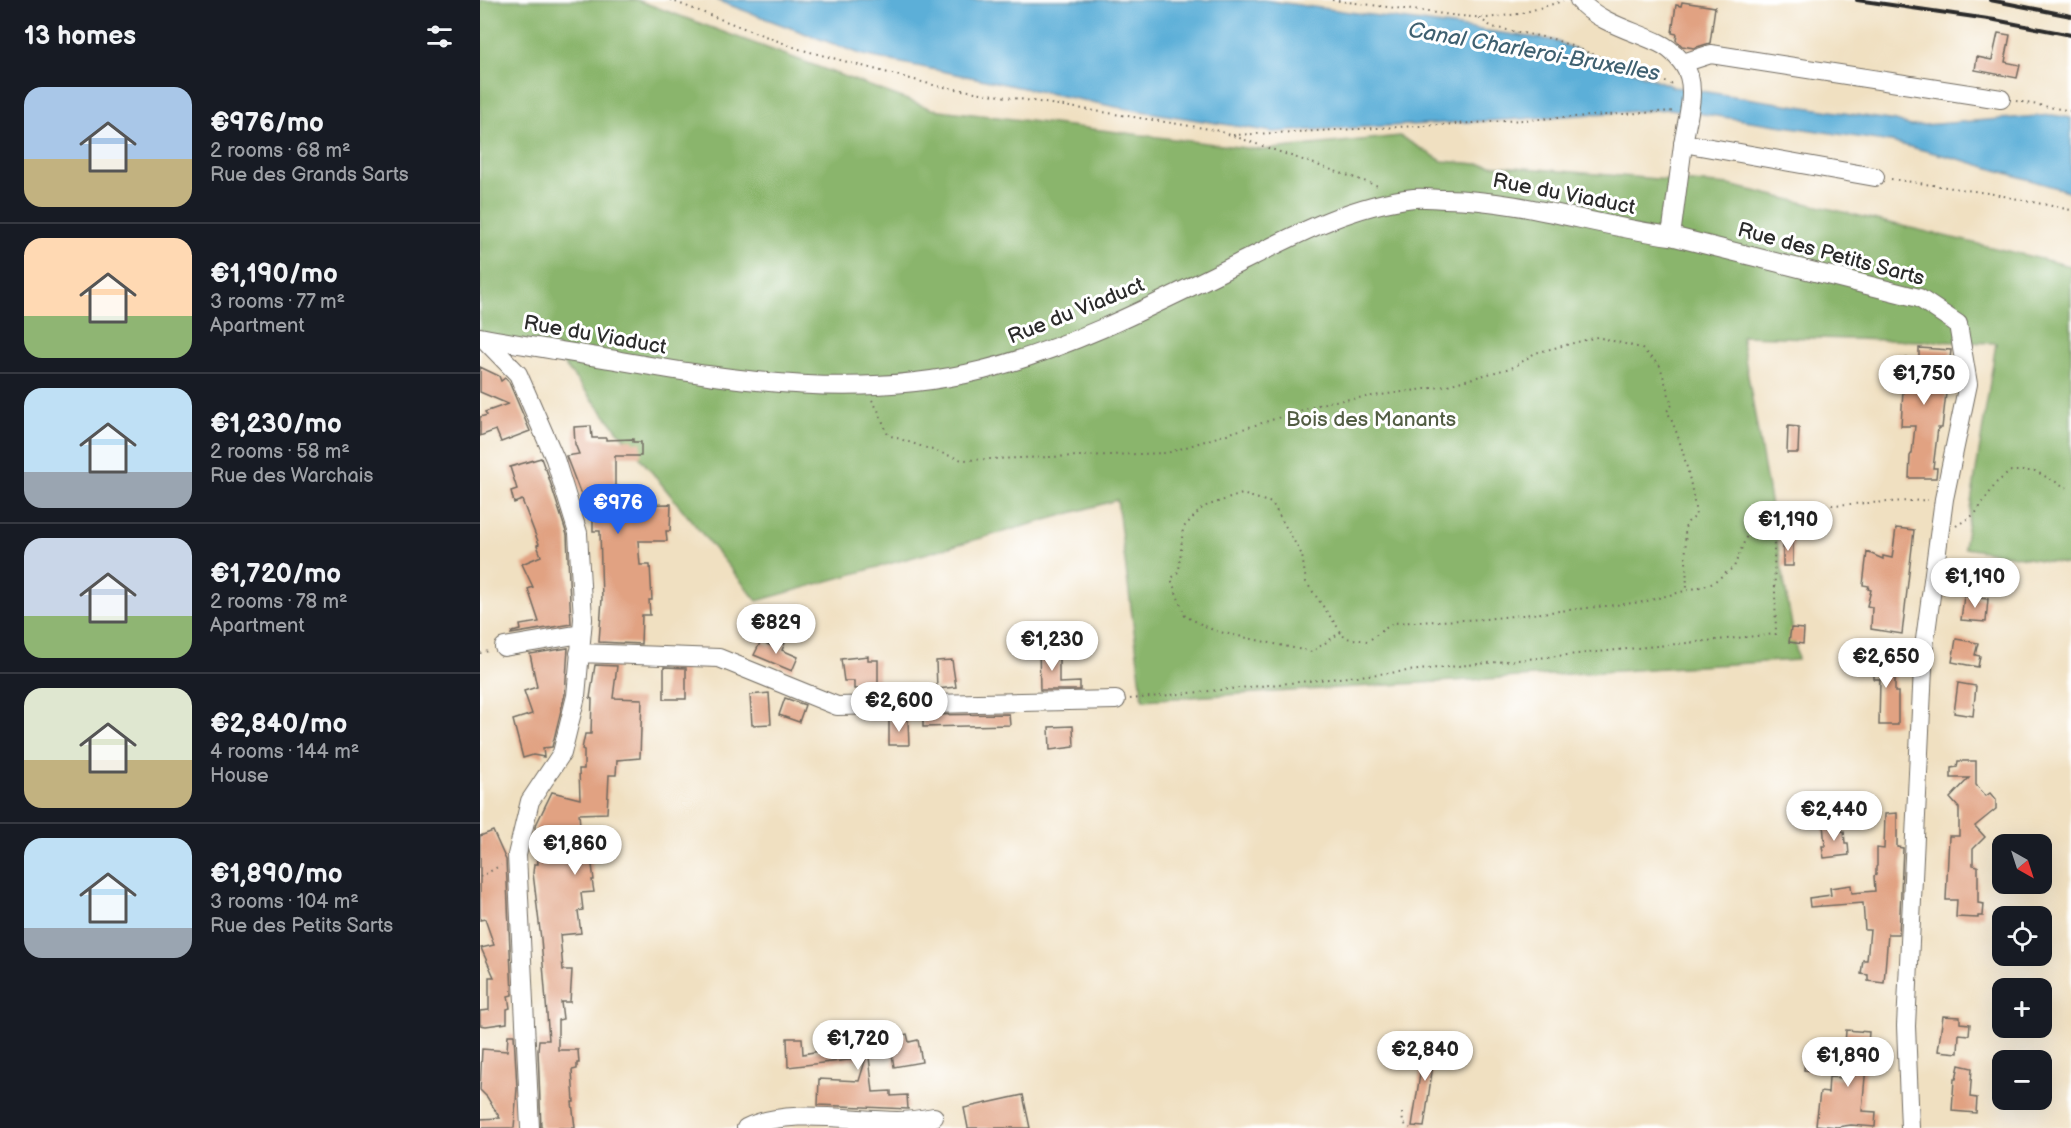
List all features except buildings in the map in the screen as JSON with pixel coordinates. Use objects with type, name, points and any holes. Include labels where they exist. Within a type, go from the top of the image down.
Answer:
[{"type":"street","points":[[1580,0],[1587,9],[1599,17],[1665,46],[1683,63],[1689,75],[1683,87],[1688,113],[1671,236]]},
{"type":"street","points":[[1683,63],[1711,54],[2001,99]]},
{"type":"street","points":[[1683,143],[1875,177]]},
{"type":"street","name":"Rue du Viaduct","points":[[481,338],[746,381],[864,387],[920,381],[982,370],[1050,349],[1162,301],[1292,236],[1376,205],[1415,198],[1490,201],[1550,211],[1640,232],[1671,236]]},
{"type":"street","name":"Rue des Petits Sarts","points":[[1671,236],[1919,298],[1958,324],[1968,384],[1944,499],[1924,647],[1906,1026],[1910,1128]]},
{"type":"street","points":[[481,338],[518,374],[555,459],[578,532],[583,619],[576,696],[562,753],[530,801],[517,855],[530,1128]]},
{"type":"street","points":[[518,374],[536,348]]},
{"type":"street","points":[[504,647],[581,634]]},
{"type":"street","points":[[579,653],[719,658],[837,706],[1116,700]]},
{"type":"street","points":[[746,1128],[760,1121],[779,1118],[818,1117],[901,1121],[934,1117]]},
{"type":"path","points":[[670,0],[799,49],[937,86],[1216,130],[1382,187]]},
{"type":"path","points":[[1332,0],[1478,17],[1519,14],[1565,0]]},
{"type":"path","points":[[1478,17],[1492,27],[1553,39],[1683,87]]},
{"type":"path","points":[[2001,99],[2071,111]]},
{"type":"path","points":[[1230,135],[1439,125],[1670,110]]},
{"type":"path","points":[[1875,177],[1995,194],[2071,210]]},
{"type":"path","points":[[864,387],[879,410],[888,435],[962,459],[1167,453],[1328,402],[1440,387],[1514,367],[1535,353],[1597,337],[1641,348],[1660,366],[1672,405],[1667,411],[1675,426],[1696,516],[1688,522],[1685,528],[1687,590]]},
{"type":"path","points":[[1938,537],[1975,514],[1997,482],[2011,471],[2035,471],[2071,490]]},
{"type":"path","points":[[1341,632],[1312,652],[1215,631],[1185,616],[1172,579],[1179,571],[1183,528],[1203,507],[1242,494],[1272,503],[1302,555],[1306,582],[1341,632],[1345,638],[1368,641],[1393,623],[1485,618],[1643,602],[1712,584],[1734,567],[1758,508],[1944,499]]},
{"type":"path","points":[[1116,700],[1776,634],[1773,508]]},
{"type":"path","points":[[480,877],[517,855]]},
{"type":"path","points":[[1402,1113],[1403,1123],[1410,1128]]},
{"type":"green space","name":"Bois des Manants","points":[[480,0],[637,0],[932,109],[1262,150],[1400,136],[1442,161],[1729,185],[2071,266],[2071,565],[1964,548],[1996,343],[1741,336],[1798,660],[1143,700],[1117,500],[757,601],[561,361],[480,344]]},
{"type":"water","name":"Canal Charleroi-Bruxelles","points":[[716,0],[1263,0],[1552,40],[1674,87],[1896,121],[1911,126],[2052,115],[2071,118],[2071,192],[1891,142],[1670,109],[1273,132],[1116,107],[863,55]]},
{"type":"railway","points":[[1857,0],[1995,20],[2071,35]]},
{"type":"railway","points":[[1990,0],[2071,16]]}]
